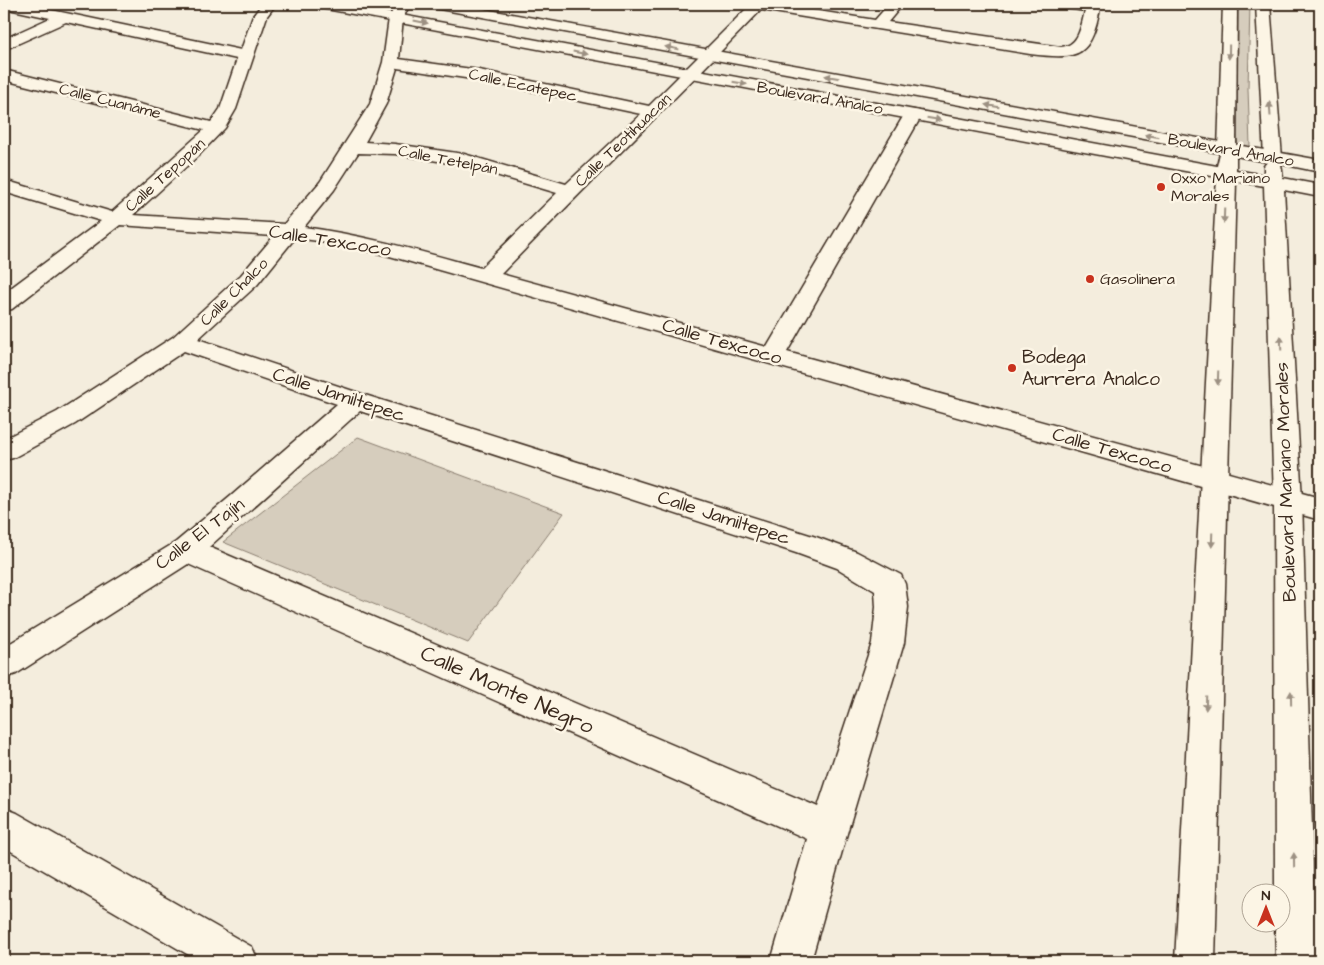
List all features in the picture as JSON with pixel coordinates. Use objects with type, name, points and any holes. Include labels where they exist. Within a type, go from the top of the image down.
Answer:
[{"type":"street","points":[[4,4],[246,56]]},
{"type":"street","name":"Calle Tepopán","points":[[4,304],[116,219],[216,128],[228,110],[260,16],[269,4]]},
{"type":"street","name":"Boulevard Analco","points":[[321,4],[400,11],[689,74],[913,115],[1227,161],[1274,170],[1320,166]]},
{"type":"street","name":"Boulevard Analco","points":[[434,4],[708,55],[1274,170],[1320,191]]},
{"type":"street","points":[[755,4],[1030,49],[1069,53],[1079,49],[1084,40],[1093,6],[1066,4]]},
{"type":"street","name":"Calle Teotihuacan","points":[[486,276],[570,191],[653,112],[755,4]]},
{"type":"street","points":[[879,24],[896,4]]},
{"type":"street","points":[[1195,961],[1227,161],[1230,4]]},
{"type":"street","name":"Boulevard Mariano Morales","points":[[1263,4],[1274,170],[1288,500],[1296,961]]},
{"type":"street","name":"Calle Chalco","points":[[4,451],[66,418],[181,342],[249,280],[328,186],[378,104],[391,62],[400,11]]},
{"type":"street","points":[[4,46],[64,16]]},
{"type":"street","name":"Calle Ecatepec","points":[[391,62],[478,75],[653,112]]},
{"type":"street","name":"Calle Cuanáme","points":[[4,75],[216,128]]},
{"type":"street","points":[[773,356],[913,115]]},
{"type":"street","name":"Calle Tetelpán","points":[[353,147],[394,149],[464,160],[570,191]]},
{"type":"street","name":"Calle Texcoco","points":[[4,186],[116,219],[152,223],[292,231],[334,237],[391,250],[1320,509]]},
{"type":"street","name":"Calle Jamiltepec","points":[[181,342],[356,401],[806,545],[847,560],[890,584],[892,607],[888,643],[828,830],[791,961]]},
{"type":"street","name":"Calle El Tajín","points":[[4,664],[186,550],[241,504],[356,401]]},
{"type":"street","name":"Calle Monte Negro","points":[[186,550],[828,830]]},
{"type":"street","points":[[4,826],[238,961]]},
{"type":"shaded area","points":[[1238,4],[1250,4],[1248,89],[1250,146],[1247,148],[1238,146],[1237,138]]},
{"type":"shaded area","points":[[358,437],[564,513],[468,643],[223,542]]},
{"type":"place","name":"Oxxo Mariano Morales","points":[[1161,187]]},
{"type":"place","name":"Gasolinera","points":[[1090,279]]},
{"type":"place","name":"Bodega Aurrera Analco","points":[[1012,368]]}]
